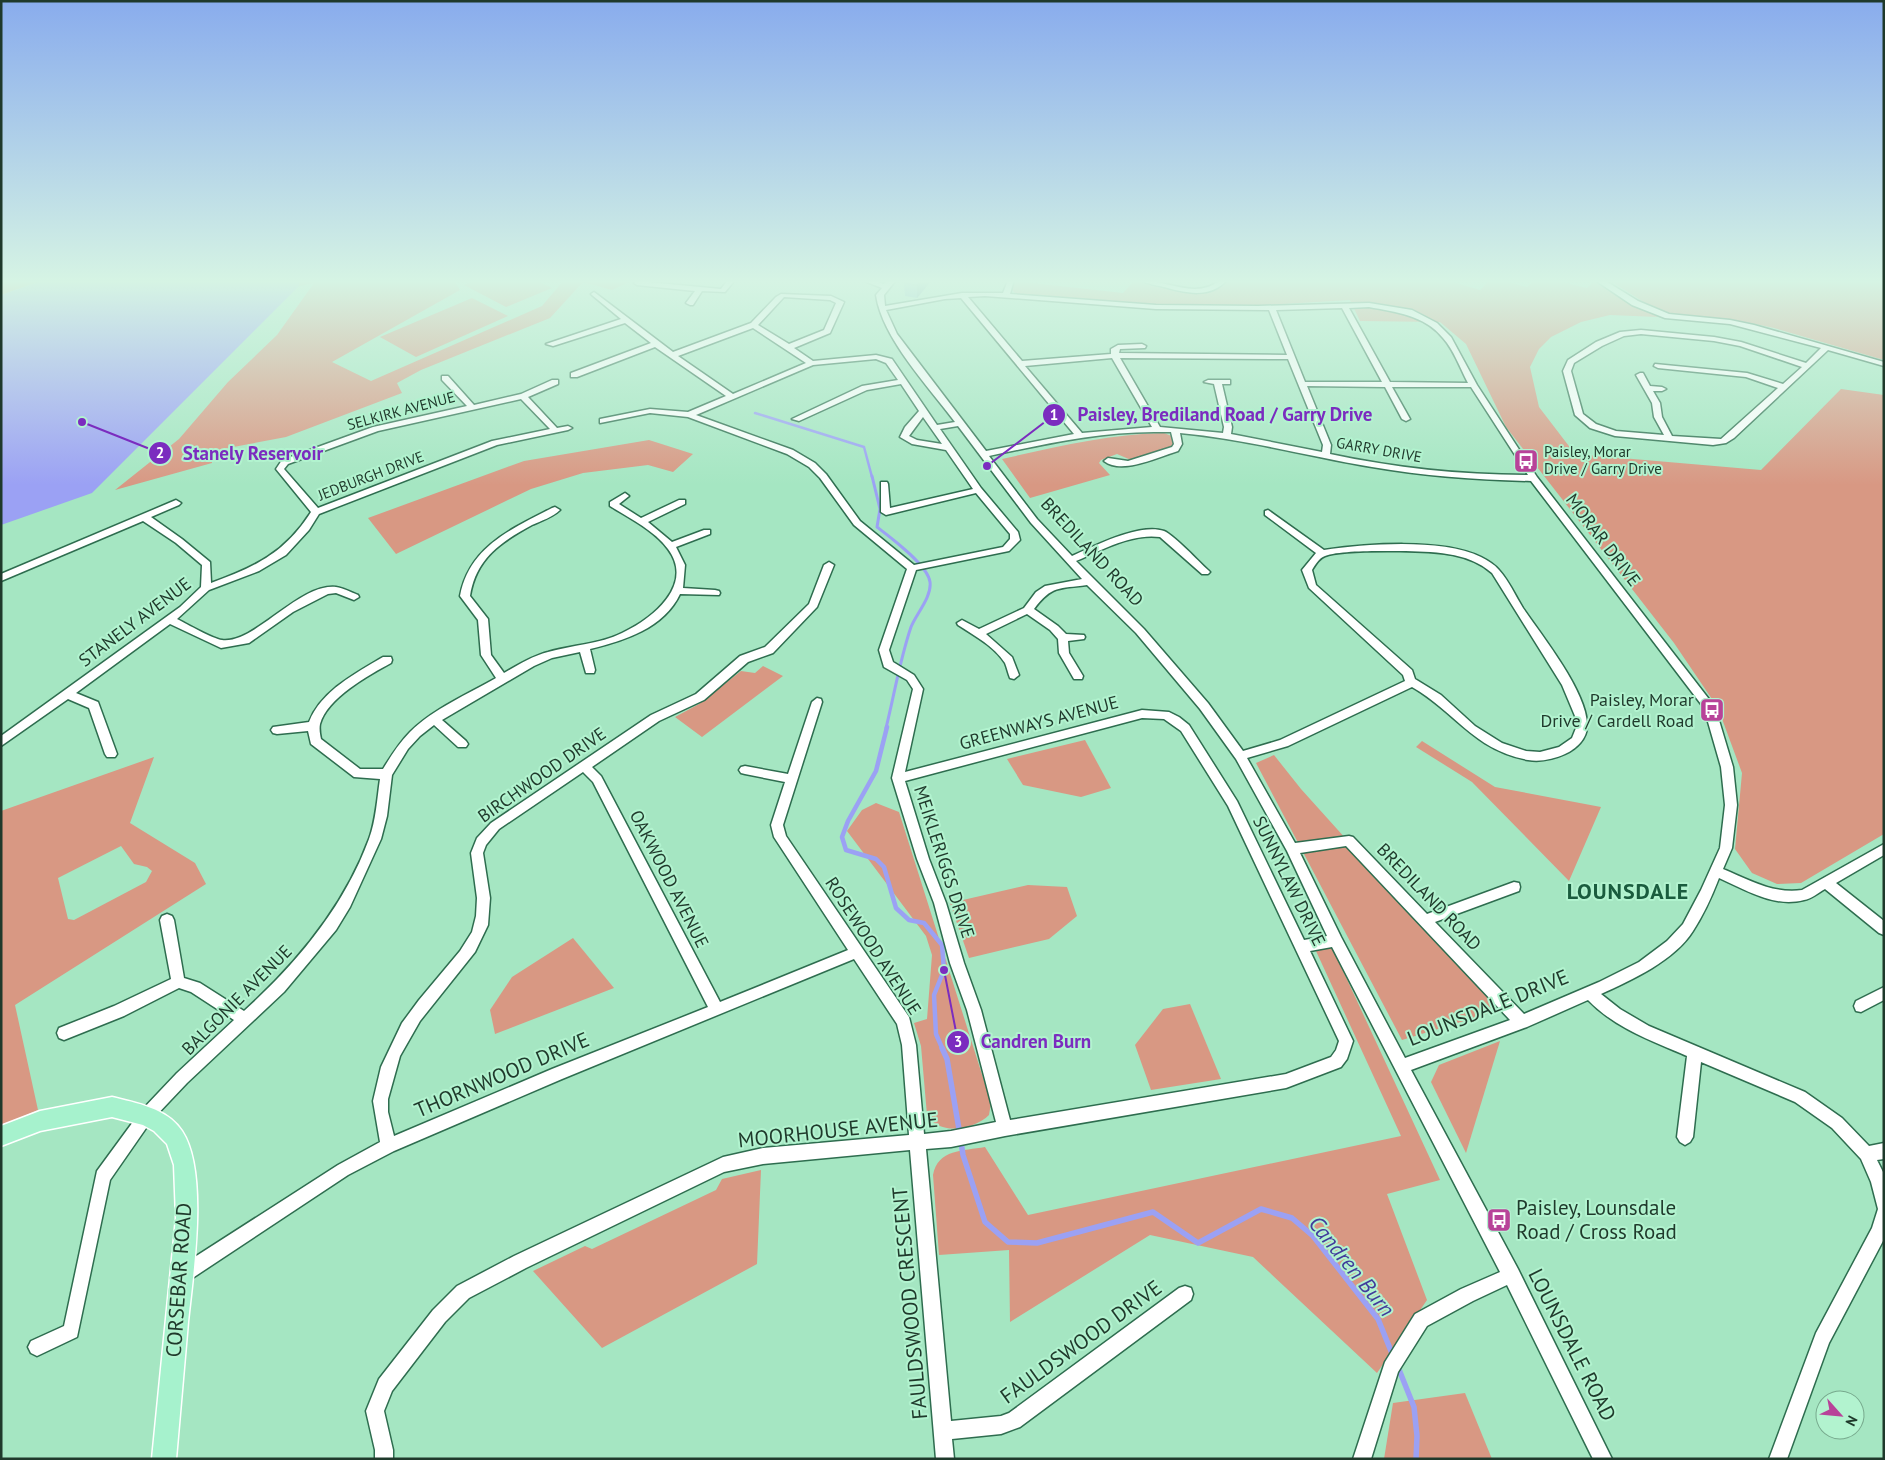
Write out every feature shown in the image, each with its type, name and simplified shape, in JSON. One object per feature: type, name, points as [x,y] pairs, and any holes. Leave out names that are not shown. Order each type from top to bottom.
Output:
[{"type":"main road","name":"CORSEBAR ROAD","points":[[1,1136],[40,1121],[112,1107],[146,1116],[161,1124],[175,1138],[184,1165],[187,1218],[164,1459]]},
{"type":"street","points":[[574,375],[645,348]]},
{"type":"street","points":[[662,348],[731,396]]},
{"type":"street","points":[[672,355],[691,348]]},
{"type":"street","points":[[791,348],[812,362]]},
{"type":"street","name":"BREDILAND ROAD","points":[[904,348],[1034,521],[1140,631],[1204,706],[1240,756],[1292,849],[1336,941],[1402,1066]]},
{"type":"street","points":[[1006,348],[1079,435]]},
{"type":"street","points":[[1115,348],[1116,356],[1158,430]]},
{"type":"street","points":[[1287,348],[1327,445],[1326,454]]},
{"type":"street","points":[[1367,348],[1406,419]]},
{"type":"street","name":"MORAR DRIVE","points":[[1453,348],[1473,385],[1534,478],[1709,707],[1728,768],[1731,804],[1726,848],[1707,892],[1688,928],[1672,945],[1644,966],[1604,986]]},
{"type":"street","points":[[1593,348],[1571,362],[1567,371],[1579,415],[1593,426],[1615,433],[1713,442],[1723,441],[1731,436],[1826,348]]},
{"type":"street","points":[[1754,348],[1808,366]]},
{"type":"street","points":[[1831,348],[1884,364]]},
{"type":"street","points":[[1019,364],[1116,356],[1290,356]]},
{"type":"street","points":[[603,421],[650,411],[689,415],[779,447],[812,466],[823,476],[862,528],[914,567],[1006,549],[1015,540],[1015,534],[978,490],[889,361],[876,357],[812,362],[689,415]]},
{"type":"street","points":[[1682,360],[1686,369]]},
{"type":"street","points":[[1658,366],[1753,377],[1783,387]]},
{"type":"street","points":[[1640,375],[1656,403],[1658,417],[1670,439]]},
{"type":"street","name":"SELKIRK AVENUE","points":[[445,378],[472,407]]},
{"type":"street","points":[[796,419],[865,388],[903,381]]},
{"type":"street","name":"SELKIRK AVENUE","points":[[316,512],[280,469],[286,462],[376,430],[523,396],[555,382]]},
{"type":"street","points":[[1208,382],[1227,382]]},
{"type":"street","points":[[1217,382],[1228,427],[1227,436]]},
{"type":"street","points":[[1303,384],[1473,385]]},
{"type":"street","points":[[1648,388],[1662,389]]},
{"type":"street","points":[[523,396],[554,430]]},
{"type":"street","points":[[923,412],[908,428],[904,437],[910,440],[950,448]]},
{"type":"street","points":[[935,428],[960,423]]},
{"type":"street","name":"JEDBURGH DRIVE","points":[[206,588],[244,574],[276,559],[308,527],[316,512],[496,443],[568,428]]},
{"type":"street","name":"GARRY DRIVE","points":[[984,454],[1079,435],[1123,430],[1175,430],[1227,436],[1397,469],[1472,478],[1534,478]]},
{"type":"street","points":[[1108,461],[1129,464],[1174,449],[1178,444],[1175,430]]},
{"type":"street","points":[[884,484],[886,512],[978,490]]},
{"type":"street","name":"BALGONIE AVENUE","points":[[37,1347],[71,1331],[103,1177],[146,1116],[182,1078],[279,988],[331,926],[345,903],[375,839],[381,816],[386,774],[404,746],[416,733],[434,719],[502,679],[549,655],[610,641],[644,627],[663,611],[677,591],[680,566],[671,546],[642,521],[613,504],[625,496]]},
{"type":"street","points":[[642,521],[682,502]]},
{"type":"street","points":[[1,578],[176,503]]},
{"type":"street","points":[[502,679],[486,654],[483,619],[464,596],[465,587],[472,572],[490,550],[502,540],[556,510]]},
{"type":"street","points":[[1269,513],[1322,553]]},
{"type":"street","name":"STANELY AVENUE","points":[[1,742],[170,620],[206,588],[207,564],[144,517]]},
{"type":"street","points":[[671,546],[708,532]]},
{"type":"street","points":[[1071,560],[1145,533],[1158,533],[1164,534],[1205,572]]},
{"type":"street","points":[[1342,549],[1438,549],[1474,557],[1494,570],[1568,686],[1580,711],[1582,729],[1573,743],[1559,752],[1534,756],[1501,748],[1470,730],[1439,701],[1410,681],[1408,673],[1312,586],[1307,570],[1315,558],[1322,553],[1342,549]]},
{"type":"street","name":"BIRCHWOOD DRIVE","points":[[389,1146],[380,1100],[393,1051],[423,1003],[456,966],[472,943],[481,925],[484,903],[477,853],[478,845],[495,826],[655,718],[700,696],[744,659],[768,650],[813,604],[829,564]]},
{"type":"street","name":"MEIKLERIGGS DRIVE","points":[[914,567],[884,650],[888,664],[917,683],[917,699],[898,778],[923,859],[940,903],[957,963],[974,1010],[1005,1128]]},
{"type":"street","points":[[979,634],[1028,610],[1040,594],[1048,588],[1089,580]]},
{"type":"street","points":[[170,620],[221,644],[233,643],[245,640],[308,598],[322,592],[335,590],[354,597]]},
{"type":"street","points":[[677,591],[715,594]]},
{"type":"street","points":[[1028,610],[1054,628],[1063,638],[1064,653],[1078,676]]},
{"type":"street","points":[[962,623],[995,648],[1004,652],[1013,665],[1014,674]]},
{"type":"street","points":[[1063,638],[1080,637]]},
{"type":"street","points":[[584,648],[590,670]]},
{"type":"street","points":[[386,660],[341,689],[318,713],[314,726],[316,741],[358,774],[386,774]]},
{"type":"street","points":[[1240,756],[1284,743],[1408,684],[1410,681]]},
{"type":"street","points":[[67,694],[94,704],[111,754]]},
{"type":"street","name":"ROSEWOOD AVENUE","points":[[816,702],[777,825],[780,837],[904,1022],[909,1045],[918,1143]]},
{"type":"street","name":"GREENWAYS AVENUE","points":[[898,778],[1142,714],[1161,713],[1168,715],[1185,728]]},
{"type":"street","points":[[434,719],[462,744]]},
{"type":"street","points":[[277,730],[314,726]]},
{"type":"street","name":"SUNNYLAW DRIVE","points":[[1185,728],[1233,804],[1346,1041],[1342,1054]]},
{"type":"street","name":"OAKWOOD AVENUE","points":[[584,766],[597,779],[606,794],[717,1010]]},
{"type":"street","points":[[744,770],[791,779]]},
{"type":"street","name":"BREDILAND ROAD","points":[[1292,849],[1349,841],[1522,1022]]},
{"type":"street","points":[[1716,872],[1771,895],[1804,895],[1884,848]]},
{"type":"street","points":[[1826,882],[1884,929]]},
{"type":"street","points":[[1426,920],[1514,887]]},
{"type":"street","points":[[167,920],[178,982]]},
{"type":"street","points":[[1301,946],[1336,941]]},
{"type":"street","name":"THORNWOOD DRIVE","points":[[182,1275],[342,1170],[389,1146],[557,1074],[857,952]]},
{"type":"street","points":[[64,1033],[119,1011],[178,982],[195,987],[244,1019]]},
{"type":"street","name":"LOUNSDALE DRIVE","points":[[1402,1066],[1522,1022],[1604,986]]},
{"type":"street","name":"LOUNSDALE DRIVE","points":[[1590,992],[1598,1002],[1620,1019],[1800,1096],[1837,1123],[1866,1154],[1879,1181],[1884,1205]]},
{"type":"street","points":[[1861,1006],[1884,994]]},
{"type":"street","points":[[1685,1136],[1695,1052]]},
{"type":"street","name":"MOORHOUSE AVENUE","points":[[384,1459],[384,1450],[375,1411],[385,1385],[439,1316],[463,1292],[520,1262],[723,1165],[763,1156],[951,1140],[1005,1128],[1286,1081],[1336,1062],[1342,1054]]},
{"type":"street","name":"LOUNSDALE ROAD","points":[[1402,1066],[1512,1275],[1587,1423],[1603,1459]]},
{"type":"street","name":"FAULDSWOOD CRESCENT","points":[[918,1143],[945,1459]]},
{"type":"street","points":[[1866,1154],[1884,1151]]},
{"type":"street","points":[[1778,1459],[1822,1339],[1879,1231],[1884,1214]]},
{"type":"street","points":[[1362,1459],[1391,1368],[1421,1320],[1467,1295],[1512,1275]]},
{"type":"street","name":"FAULDSWOOD DRIVE","points":[[943,1431],[1001,1425],[1014,1421],[1185,1294]]},
{"type":"shaded area","points":[[263,348],[357,348],[332,362],[371,381],[446,348],[475,348],[421,370],[397,383],[402,393],[286,437],[212,451],[212,463],[115,490],[179,439],[228,382]]},
{"type":"shaded area","points":[[400,348],[436,348],[416,357]]},
{"type":"shaded area","points":[[1468,348],[1540,348],[1530,367],[1539,407],[1575,454],[1761,470],[1841,389],[1884,395],[1884,834],[1801,883],[1777,884],[1752,873],[1735,849],[1742,773],[1718,708],[1674,643],[1506,427]]},
{"type":"shaded area","points":[[1843,348],[1884,348],[1884,360]]},
{"type":"shaded area","points":[[1164,433],[1174,437],[1175,443],[1160,452],[1131,460],[1117,454],[1101,460],[1099,463],[1110,475],[1030,498],[1002,459],[1102,439]]},
{"type":"shaded area","points":[[649,440],[693,454],[673,472],[648,465],[583,473],[531,489],[396,554],[368,518],[524,461]]},
{"type":"shaded area","points":[[763,666],[783,676],[702,737],[675,717],[699,704],[741,671],[755,673]]},
{"type":"shaded area","points":[[1085,740],[1111,788],[1081,797],[1023,785],[1007,759]]},
{"type":"shaded area","points":[[1422,741],[1495,787],[1601,807],[1569,881],[1472,782],[1416,747]]},
{"type":"shaded area","points":[[1274,755],[1301,789],[1500,1010],[1402,1040],[1256,763]]},
{"type":"shaded area","points":[[154,757],[130,823],[195,863],[206,884],[15,1005],[38,1110],[1,1126],[1,811]],"holes":[[[121,846],[134,864],[147,867],[152,871],[146,882],[74,920],[68,919],[58,878]]]},
{"type":"shaded area","points":[[876,803],[899,812],[991,1103],[989,1115],[983,1120],[966,1127],[948,1128],[940,1126],[932,1122],[927,1115],[921,1046],[914,1023],[927,1019],[932,955],[926,936],[847,831],[862,810]]},
{"type":"shaded area","points":[[1028,885],[1067,887],[1077,916],[1049,939],[969,958],[950,903]]},
{"type":"shaded area","points":[[573,938],[614,988],[495,1034],[490,1010],[512,977]]},
{"type":"shaded area","points":[[1332,947],[1440,1180],[1387,1194],[1427,1300],[1377,1373],[1253,1257],[1150,1235],[1010,1322],[1009,1250],[939,1255],[933,1175],[940,1160],[960,1151],[985,1147],[1028,1215],[1401,1136],[1316,951]]},
{"type":"shaded area","points":[[1190,1004],[1221,1079],[1151,1090],[1135,1045],[1163,1009]]},
{"type":"shaded area","points":[[1500,1041],[1466,1153],[1431,1082],[1439,1065]]},
{"type":"shaded area","points":[[761,1170],[757,1264],[602,1348],[533,1271],[585,1246],[592,1249],[716,1190],[722,1179]]},
{"type":"shaded area","points":[[1465,1393],[1492,1459],[1384,1459],[1393,1403]]},
{"type":"water","points":[[1,348],[237,348],[92,493],[1,525]]},
{"type":"waterway","name":"Candren Burn","points":[[755,413],[864,447],[872,477]]},
{"type":"waterway","name":"Candren Burn","points":[[872,476],[880,509],[877,527],[916,560],[928,575],[930,582],[929,594],[913,622],[907,639],[886,728]]},
{"type":"waterway","name":"Candren Burn","points":[[887,727],[876,771],[848,821],[842,837],[846,850],[876,859],[884,867],[896,908],[909,920],[924,923],[942,945],[944,970],[934,995],[936,1034],[943,1050]]},
{"type":"waterway","name":"Candren Burn","points":[[942,1048],[947,1059],[960,1135]]},
{"type":"waterway","name":"Candren Burn","points":[[961,1142],[963,1155],[985,1222],[1008,1242],[1037,1243],[1153,1212],[1198,1243],[1261,1209],[1292,1218],[1313,1236],[1378,1319],[1393,1356]]},
{"type":"waterway","name":"Candren Burn","points":[[1398,1367],[1414,1407],[1417,1436],[1416,1459]]},
{"type":"place","name":"Stanely Reservoir","points":[[82,422]]},
{"type":"place","name":"Paisley, Morar Drive / Garry Drive","points":[[1526,461]]},
{"type":"place","name":"Paisley, Brediland Road / Garry Drive","points":[[987,466]]},
{"type":"place","name":"Paisley, Morar Drive / Cardell Road","points":[[1712,710]]},
{"type":"place","name":"Candren Burn","points":[[944,970]]},
{"type":"place","name":"Paisley, Lounsdale Road / Cross Road","points":[[1499,1220]]},
{"type":"district","name":"LOUNSDALE","points":[[1628,891]]}]
